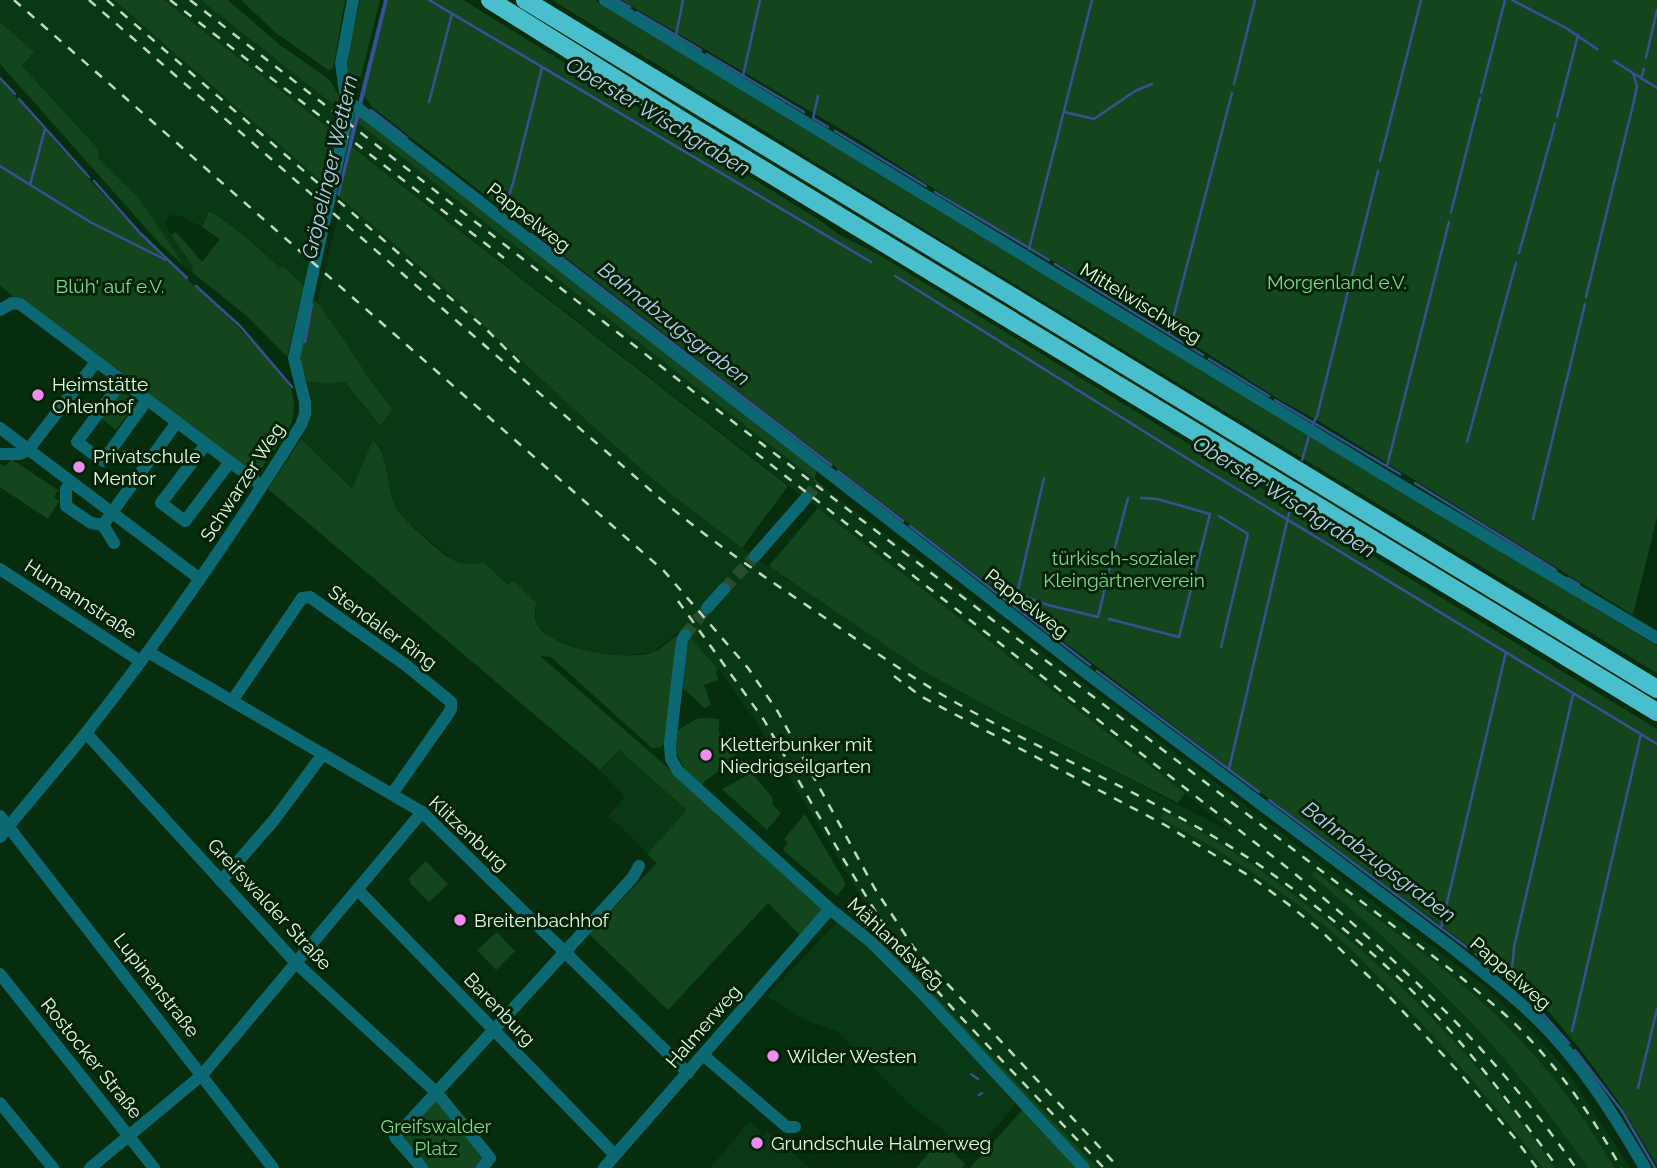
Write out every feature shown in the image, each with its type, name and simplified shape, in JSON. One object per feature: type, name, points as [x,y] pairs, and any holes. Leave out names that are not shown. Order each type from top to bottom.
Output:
[{"type":"highway","points":[[489,0],[703,134],[1657,712]]},
{"type":"highway","points":[[525,0],[1657,690]]},
{"type":"street","name":"Schwarzer Weg","points":[[0,837],[5,821],[86,733],[144,657],[200,579],[301,425],[305,402],[294,358],[348,115],[355,107],[342,84],[344,45],[353,0]]},
{"type":"street","name":"Mittelwischweg","points":[[605,0],[1402,486],[1657,638]]},
{"type":"street","name":"Pappelweg","points":[[355,107],[824,478],[1500,986],[1534,1016],[1586,1075],[1645,1168]]},
{"type":"street","points":[[0,310],[12,303],[20,304],[262,486]]},
{"type":"street","points":[[0,454],[20,454],[28,450],[96,362]]},
{"type":"street","points":[[122,381],[77,442],[103,461],[147,400]]},
{"type":"street","points":[[103,525],[177,422]]},
{"type":"street","points":[[0,428],[200,579]]},
{"type":"street","points":[[206,444],[161,503],[185,521],[230,462]]},
{"type":"street","points":[[71,482],[66,489],[66,506],[90,523],[103,525],[114,543]]},
{"type":"street","points":[[755,556],[806,498]]},
{"type":"street","name":"Humannstraße","points":[[0,569],[144,657]]},
{"type":"street","points":[[707,608],[724,589]]},
{"type":"street","name":"Stendaler Ring","points":[[232,701],[302,598],[310,597],[407,666],[451,702],[451,709],[392,794]]},
{"type":"street","name":"Mählandsweg","points":[[685,635],[678,666],[670,744],[671,759],[678,771],[703,796],[871,942],[922,992],[1084,1168]]},
{"type":"street","name":"Klitzenburg","points":[[144,657],[232,701],[422,812],[688,1073]]},
{"type":"street","name":"Greifswalder Straße","points":[[86,733],[296,963],[436,1092]]},
{"type":"street","points":[[221,881],[274,820],[323,754]]},
{"type":"street","points":[[90,1168],[202,1075],[422,812]]},
{"type":"street","name":"Lupinenstraße","points":[[5,821],[273,1168]]},
{"type":"street","points":[[422,1168],[395,1136],[633,877],[639,866]]},
{"type":"street","name":"Barenburg","points":[[358,890],[615,1155]]},
{"type":"street","name":"Halmerweg","points":[[604,1168],[831,909]]},
{"type":"street","name":"Rostocker Straße","points":[[0,974],[4,988],[154,1168]]},
{"type":"street","points":[[703,1055],[787,1127],[794,1127]]},
{"type":"street","points":[[436,1092],[490,1158],[482,1168]]},
{"type":"street","points":[[0,1103],[53,1168]]},
{"type":"shaded area","points":[[0,0],[114,0],[416,262],[625,456],[742,548],[923,671],[1235,834],[164,0],[201,0],[837,497],[1482,984],[1535,1034],[1568,1072],[1630,1168],[1097,1168],[893,950],[757,723],[720,671],[681,630],[653,652],[622,656],[587,651],[551,639],[537,624],[535,610],[485,563],[469,565],[451,559],[397,513],[389,490],[381,446],[374,440],[352,490],[301,439],[311,416],[312,399],[307,381],[328,384],[345,382],[379,426],[393,409],[374,388],[328,316],[304,286],[279,269],[262,249],[208,212],[202,227],[180,216],[171,215],[166,221],[171,235],[192,265],[193,273],[185,267],[139,198],[99,159],[22,66],[33,51],[0,22]]},
{"type":"shaded area","points":[[618,749],[687,810],[647,854],[608,816],[625,797],[600,770]]},
{"type":"shaded area","points":[[841,921],[885,959],[1017,1103],[973,1153],[909,1104],[839,1032],[800,1018],[767,996],[836,923]]},
{"type":"shaded area","name":"Grundschule Halmerweg","points":[[750,1121],[763,1136],[768,1131],[810,1168],[710,1168]]},
{"type":"green space","points":[[114,0],[164,0],[338,135],[326,185]]},
{"type":"green space","points":[[201,0],[228,0],[280,45],[330,80],[343,103],[343,112]]},
{"type":"green space","points":[[241,0],[345,0],[333,69],[328,70],[276,33]]},
{"type":"green space","points":[[360,0],[380,0],[358,88],[351,86],[348,65]]},
{"type":"green space","name":"türkisch-sozialer Kleingärtnerverein","points":[[388,0],[463,0],[838,234],[879,255],[1657,729],[1657,1165],[1618,1101],[1584,1054],[1550,1013],[1508,975],[1297,820],[838,469],[372,107],[363,94]]},
{"type":"green space","points":[[552,0],[595,0],[720,75],[1657,646],[1657,673],[922,228]]},
{"type":"green space","name":"Morgenland e.V.","points":[[621,0],[1657,0],[1657,517],[1633,615],[1322,423],[1275,397],[1149,316],[995,228],[854,137]]},
{"type":"green space","points":[[0,22],[34,52],[22,66],[97,148],[99,159],[139,198],[185,267],[160,244],[0,64]]},
{"type":"green space","name":"Blüh' auf e.V.","points":[[0,79],[123,216],[232,321],[291,389],[294,403],[290,426],[256,478],[0,286]]},
{"type":"green space","points":[[354,110],[811,465],[816,471],[815,480],[353,119]]},
{"type":"green space","points":[[351,146],[788,486],[742,548],[639,467],[339,197]]},
{"type":"green space","points":[[209,211],[246,237],[279,268],[284,267],[304,286],[287,357],[247,316],[193,273],[192,265],[171,235],[176,232],[202,262],[220,239],[202,227]]},
{"type":"green space","points":[[311,296],[314,304],[315,300],[393,409],[380,426],[345,382],[328,384],[307,381],[301,362],[301,351]]},
{"type":"green space","points":[[121,390],[137,402],[116,430],[101,418]]},
{"type":"green space","points":[[301,439],[352,489],[373,440],[382,454],[393,502],[400,514],[453,560],[473,564],[485,563],[508,585],[514,581],[536,603],[537,624],[557,641],[591,651],[627,656],[654,652],[676,636],[667,741],[661,747],[652,748],[551,657],[540,656],[700,796],[823,910],[801,936],[768,903],[668,1010],[589,934],[657,863],[647,854],[687,810],[619,750],[600,770],[268,489]]},
{"type":"green space","points":[[11,459],[58,490],[54,497],[59,501],[48,519],[0,487],[0,464],[6,466]]},
{"type":"green space","points":[[818,508],[1185,793],[1178,803],[923,671],[769,566]]},
{"type":"green space","points":[[690,638],[718,669],[718,680],[704,685],[711,705],[704,708],[683,688],[686,648]]},
{"type":"green space","name":"Kletterbunker mit Niedrigseilgarten","points":[[696,719],[719,719],[719,733],[726,738],[734,736],[740,745],[736,748],[735,758],[704,782],[702,787],[681,763],[675,732]]},
{"type":"green space","points":[[752,773],[772,797],[773,805],[781,813],[767,830],[722,789]]},
{"type":"green space","points":[[1165,811],[1222,845],[1277,883],[1330,923],[1380,967],[1473,1063],[1555,1168],[1543,1168],[1446,1050],[1345,944],[1263,880],[1160,818]]},
{"type":"green space","points":[[805,814],[846,884],[837,896],[783,850],[788,842],[784,839]]},
{"type":"green space","points":[[426,861],[448,884],[429,902],[410,883],[409,878]]},
{"type":"green space","points":[[1315,871],[1430,959],[1496,1015],[1561,1087],[1614,1168],[1588,1168],[1538,1100],[1484,1036],[1413,964],[1311,875]]},
{"type":"green space","points":[[497,932],[515,951],[496,970],[477,950]]},
{"type":"green space","points":[[886,939],[893,950],[1097,1168],[1088,1168],[877,943]]},
{"type":"green space","name":"Greifswalder Platz","points":[[437,1101],[485,1158],[476,1168],[426,1168],[402,1136],[430,1104]]},
{"type":"green space","points":[[1024,1108],[1076,1168],[970,1168]]},
{"type":"green space","points":[[940,1140],[965,1164],[962,1168],[916,1168]]},
{"type":"water","points":[[384,0],[388,0],[312,307],[356,111]]},
{"type":"pier","points":[[333,191],[342,199],[317,303],[310,294]]},
{"type":"waterway","name":"Oberster Wischgraben","points":[[429,0],[871,262]]},
{"type":"waterway","points":[[617,0],[630,7]]},
{"type":"waterway","points":[[676,35],[683,0]]},
{"type":"waterway","points":[[743,76],[760,0]]},
{"type":"waterway","points":[[1029,249],[1092,0]]},
{"type":"waterway","points":[[1234,84],[1255,0]]},
{"type":"waterway","points":[[1380,161],[1421,0]]},
{"type":"waterway","points":[[1481,93],[1505,0]]},
{"type":"waterway","points":[[1512,0],[1566,28],[1597,49]]},
{"type":"waterway","points":[[1646,58],[1657,10]]},
{"type":"waterway","points":[[637,12],[701,50]]},
{"type":"waterway","points":[[429,102],[452,14]]},
{"type":"waterway","points":[[1557,117],[1578,35]]},
{"type":"waterway","points":[[707,54],[804,112]]},
{"type":"waterway","points":[[1614,61],[1657,88]]},
{"type":"waterway","points":[[503,213],[542,68]]},
{"type":"waterway","points":[[1641,79],[1644,69]]},
{"type":"waterway","points":[[1586,297],[1634,101],[1637,86],[1633,73]]},
{"type":"waterway","points":[[0,78],[15,94]]},
{"type":"waterway","points":[[1064,112],[1094,119],[1135,91],[1152,84]]},
{"type":"waterway","points":[[1169,334],[1232,93]]},
{"type":"waterway","points":[[818,96],[813,118],[828,127]]},
{"type":"waterway","points":[[1451,212],[1480,98]]},
{"type":"waterway","points":[[19,99],[89,177]]},
{"type":"waterway","name":"Bahnabzugsgraben","points":[[371,110],[407,138]]},
{"type":"waterway","points":[[1519,253],[1555,124]]},
{"type":"waterway","points":[[30,185],[45,129]]},
{"type":"waterway","points":[[835,131],[926,186]]},
{"type":"waterway","points":[[0,166],[90,222],[166,260]]},
{"type":"waterway","points":[[1312,426],[1317,416],[1378,171]]},
{"type":"waterway","points":[[94,181],[140,233],[187,278]]},
{"type":"waterway","points":[[935,192],[1049,260]]},
{"type":"waterway","points":[[1387,466],[1449,222]]},
{"type":"waterway","name":"Bahnabzugsgraben","points":[[531,234],[831,465]]},
{"type":"waterway","points":[[1467,442],[1516,263]]},
{"type":"waterway","points":[[1055,264],[1203,355]]},
{"type":"waterway","name":"Oberster Wischgraben","points":[[895,276],[1201,467],[1657,744]]},
{"type":"waterway","points":[[196,286],[241,327],[292,387]]},
{"type":"waterway","name":"Gröpelinger Wettern","points":[[305,342],[312,304]]},
{"type":"waterway","points":[[1533,519],[1585,304]]},
{"type":"waterway","points":[[1209,359],[1269,396]]},
{"type":"waterway","points":[[1275,400],[1400,474]]},
{"type":"waterway","points":[[1302,460],[1309,436]]},
{"type":"waterway","name":"Bahnabzugsgraben","points":[[838,471],[903,521]]},
{"type":"waterway","points":[[1044,478],[1017,594],[1048,605],[1098,617],[1111,563]]},
{"type":"waterway","points":[[1415,483],[1556,570]]},
{"type":"waterway","points":[[1114,551],[1128,498]]},
{"type":"waterway","points":[[1109,619],[1179,637],[1210,514],[1157,499],[1141,498]]},
{"type":"waterway","points":[[1229,769],[1290,509]]},
{"type":"waterway","points":[[1219,516],[1248,534],[1221,647]]},
{"type":"waterway","name":"Bahnabzugsgraben","points":[[910,526],[1090,665]]},
{"type":"waterway","points":[[1568,578],[1579,584]]},
{"type":"waterway","points":[[1441,928],[1506,652]]},
{"type":"waterway","name":"Bahnabzugsgraben","points":[[1097,671],[1259,792]]},
{"type":"waterway","points":[[1511,982],[1514,947],[1573,695]]},
{"type":"waterway","points":[[1572,1031],[1641,734]]},
{"type":"waterway","name":"Bahnabzugsgraben","points":[[1269,800],[1469,949]]},
{"type":"waterway","name":"Bahnabzugsgraben","points":[[1476,954],[1525,994],[1569,1043]]},
{"type":"waterway","points":[[1638,1088],[1657,1009]]},
{"type":"waterway","name":"Bahnabzugsgraben","points":[[1575,1050],[1622,1111],[1655,1168]]},
{"type":"waterway","points":[[971,1074],[978,1079]]},
{"type":"tunnel","points":[[806,498],[819,483]]},
{"type":"tunnel","points":[[724,589],[755,556]]},
{"type":"tunnel","points":[[685,635],[707,608]]},
{"type":"railway","points":[[14,0],[664,571],[748,668],[778,712],[875,889],[914,948],[1119,1168]]},
{"type":"railway","points":[[89,0],[656,495],[715,542],[925,684],[1000,726],[1194,825],[1268,871],[1317,907],[1365,947],[1432,1011],[1493,1082],[1558,1168]]},
{"type":"railway","points":[[107,0],[486,329],[520,363]]},
{"type":"railway","points":[[170,0],[504,258]]},
{"type":"railway","points":[[190,0],[694,392],[1463,979],[1512,1021],[1544,1055],[1598,1129],[1621,1168]]},
{"type":"railway","points":[[756,453],[1333,906],[1408,975],[1480,1048],[1514,1086],[1576,1168]]},
{"type":"railway","points":[[678,601],[764,720],[894,942],[955,1011],[1104,1168]]},
{"type":"railway","points":[[894,676],[922,697],[1165,825],[1251,877],[1288,904],[1321,931],[1386,993],[1458,1071],[1537,1168]]},
{"type":"place","name":"Heimstätte Ohlenhof","points":[[38,395]]},
{"type":"place","name":"Privatschule Mentor","points":[[79,467]]},
{"type":"place","name":"Kletterbunker mit Niedrigseilgarten","points":[[706,755]]},
{"type":"place","name":"Breitenbachhof","points":[[460,920]]},
{"type":"place","name":"Wilder Westen","points":[[773,1056]]},
{"type":"place","name":"Grundschule Halmerweg","points":[[757,1143]]}]
